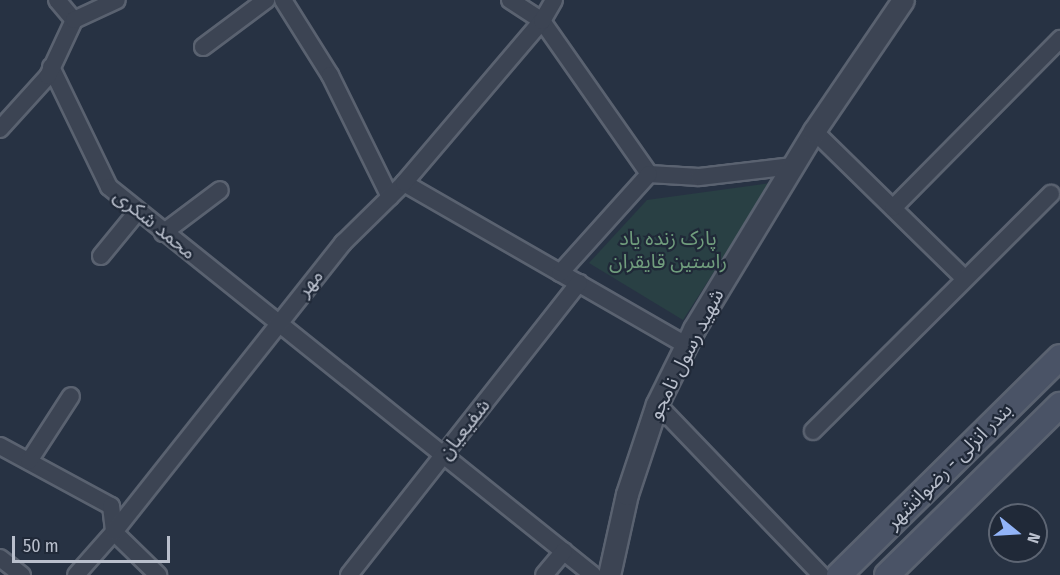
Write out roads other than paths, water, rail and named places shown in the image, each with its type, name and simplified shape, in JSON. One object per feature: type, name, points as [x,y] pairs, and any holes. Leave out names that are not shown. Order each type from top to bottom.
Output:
[{"type":"main road","name":"بندر انزلی - رضوانشهر","points":[[839,575],[1060,357]]},
{"type":"main road","name":"بندر انزلی - رضوانشهر","points":[[887,575],[1060,405]]},
{"type":"street","points":[[57,0],[74,20]]},
{"type":"street","points":[[0,129],[48,76],[74,20],[117,0]]},
{"type":"street","points":[[203,47],[266,0]]},
{"type":"street","points":[[283,0],[330,75],[390,197]]},
{"type":"street","points":[[510,0],[542,21],[649,174]]},
{"type":"street","name":"مهر","points":[[76,575],[114,532],[278,321],[343,243],[404,183],[542,21],[555,0]]},
{"type":"street","name":"شهید رسول نامجو","points":[[609,575],[627,494],[657,404],[686,345],[814,131],[903,0]]},
{"type":"street","points":[[892,208],[1060,39]]},
{"type":"street","name":"محمد شکری","points":[[51,67],[109,187],[163,233],[278,321],[593,575]]},
{"type":"street","points":[[814,131],[964,278]]},
{"type":"street","points":[[649,174],[699,177],[793,166]]},
{"type":"street","points":[[560,273],[649,174]]},
{"type":"street","points":[[404,183],[686,345]]},
{"type":"street","points":[[163,233],[220,190]]},
{"type":"street","points":[[813,430],[1051,194]]},
{"type":"street","points":[[101,256],[138,211]]},
{"type":"street","name":"شفیعیان","points":[[349,575],[579,283]]},
{"type":"street","points":[[29,461],[71,396]]},
{"type":"street","points":[[657,404],[821,575]]},
{"type":"street","points":[[0,446],[111,506],[114,532],[158,575]]},
{"type":"street","points":[[544,575],[564,551]]},
{"type":"street","points":[[0,558],[22,575]]},
{"type":"park label","name":"پارک زنده یاد راستین قایقران","points":[[668,250]]}]
